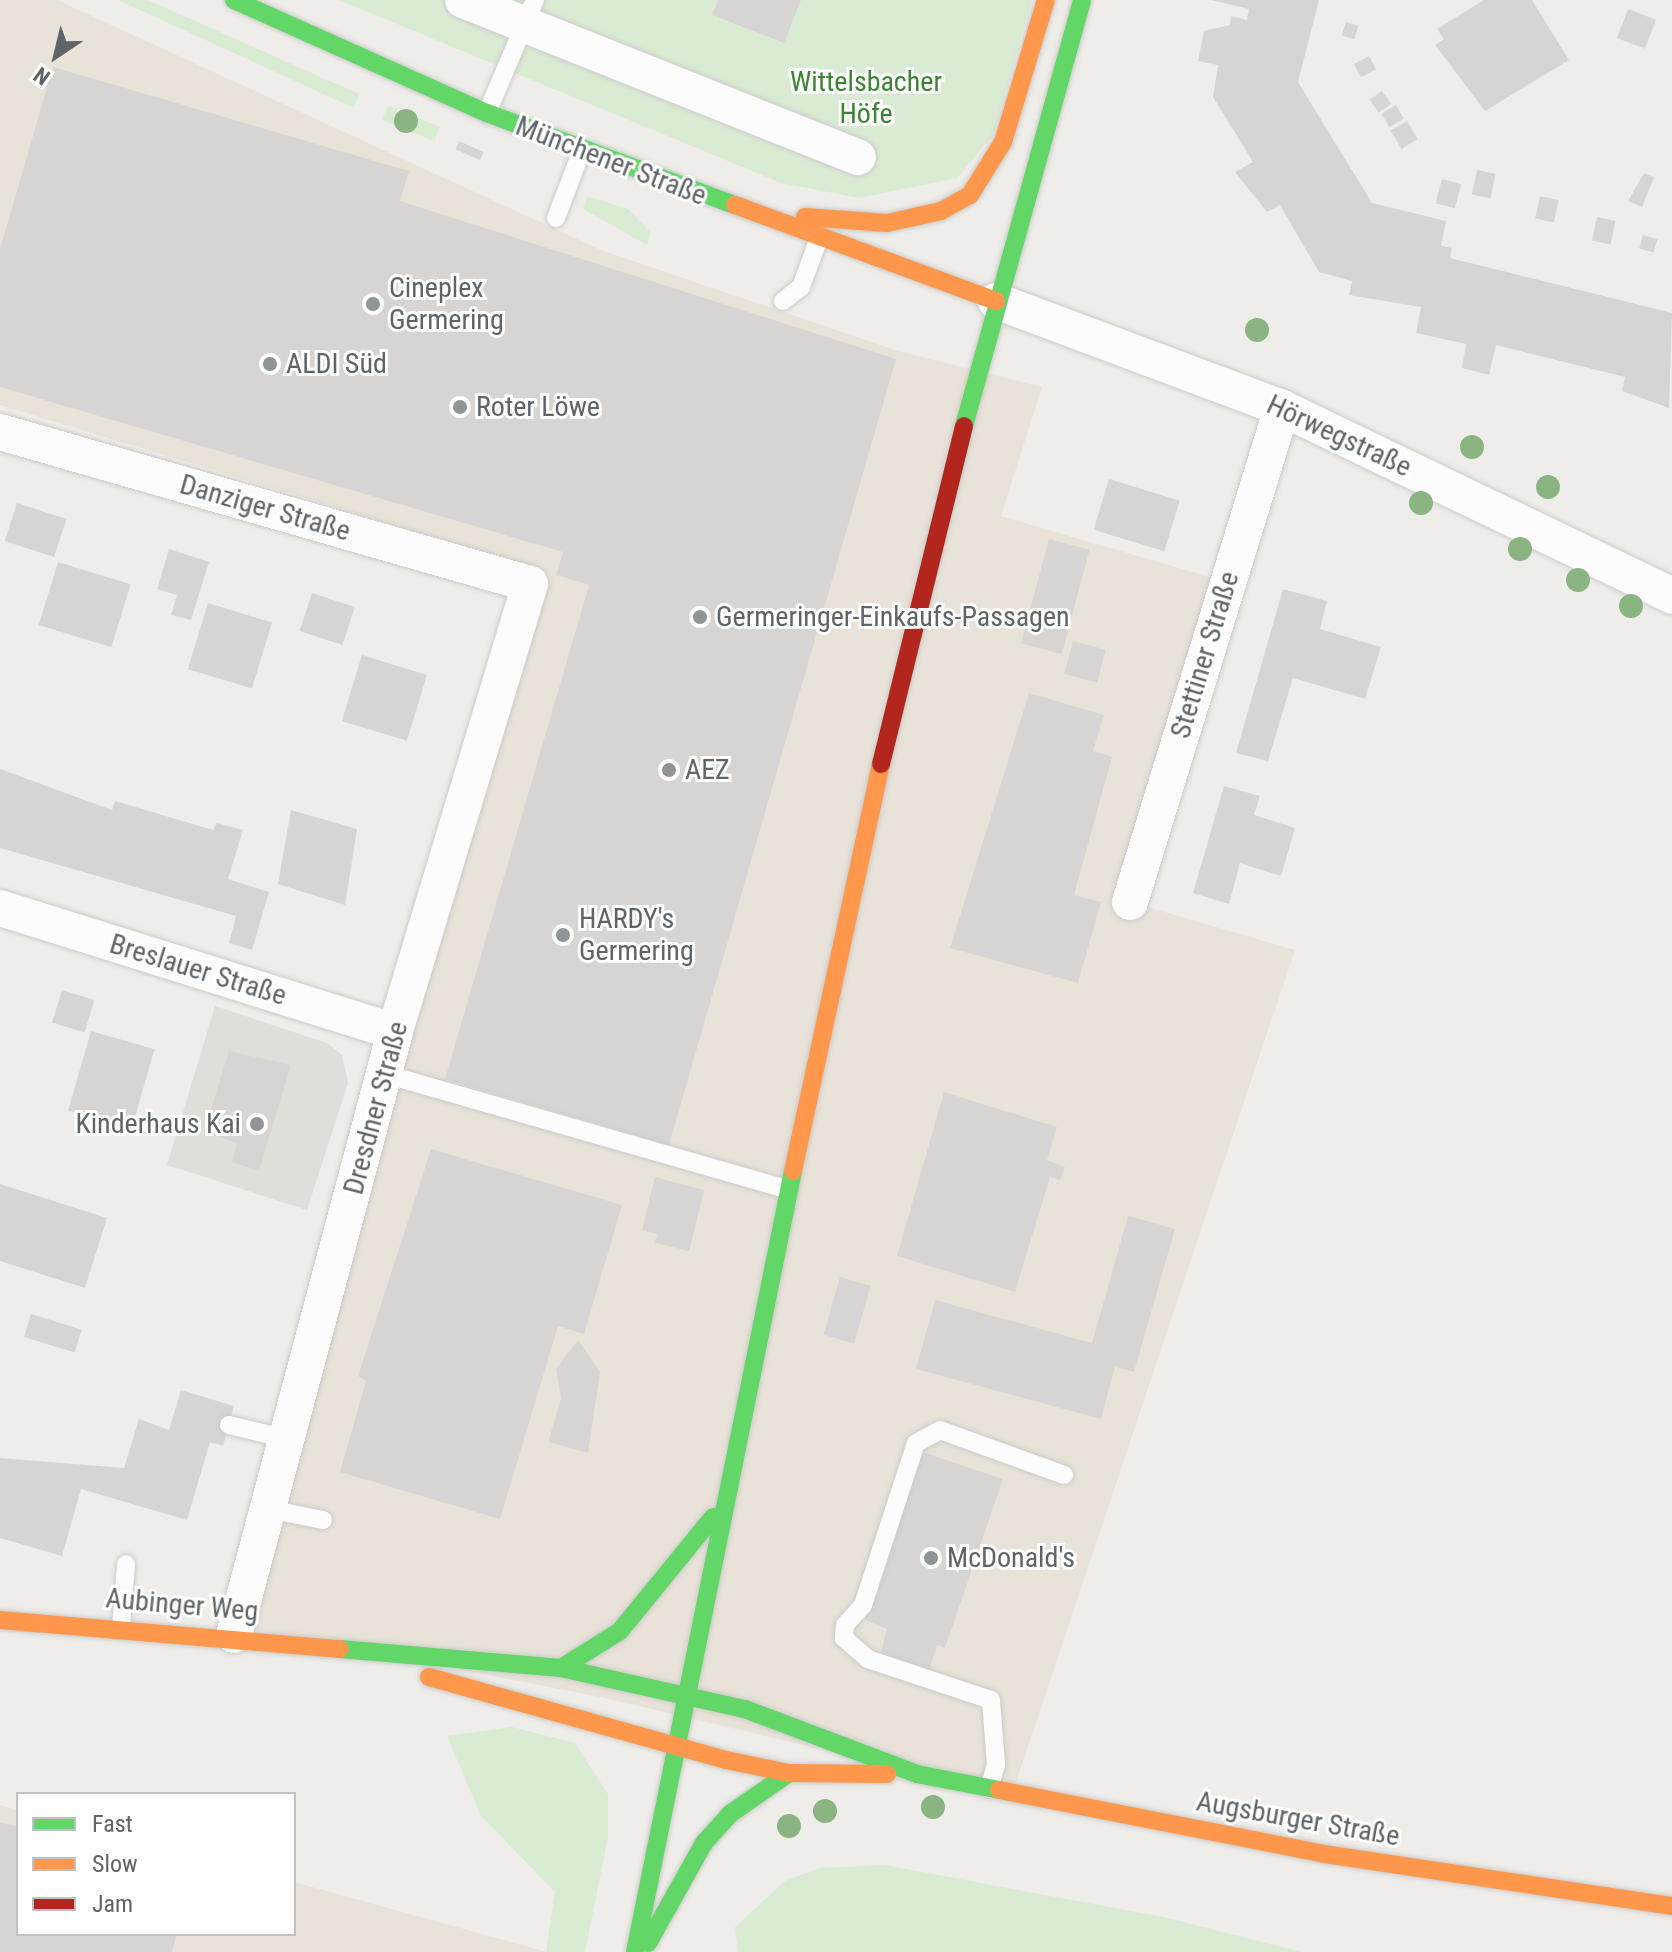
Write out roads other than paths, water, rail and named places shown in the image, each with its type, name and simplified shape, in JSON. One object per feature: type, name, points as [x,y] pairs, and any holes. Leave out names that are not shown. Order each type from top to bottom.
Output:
[{"type":"street","name":"Münchener Straße","points":[[234,0],[487,113],[745,213],[996,301]]},
{"type":"street","points":[[463,0],[529,13],[858,157]]},
{"type":"street","points":[[745,213],[887,223],[941,211],[970,195],[1003,142],[1046,0]]},
{"type":"street","points":[[635,1952],[672,1746],[721,1506],[895,700],[996,301],[1082,0]]},
{"type":"street","name":"Hörwegstraße","points":[[996,301],[1282,408],[1672,596]]},
{"type":"street","name":"Stettiner Straße","points":[[1130,902],[1282,408]]},
{"type":"street","name":"Danziger Straße","points":[[0,432],[530,584]]},
{"type":"street","name":"Dresdner Straße","points":[[234,1635],[395,1032],[530,584]]},
{"type":"street","name":"Breslauer Straße","points":[[0,908],[395,1032]]},
{"type":"street","points":[[561,1668],[620,1631],[721,1506]]},
{"type":"street","name":"Aubinger Weg","points":[[0,1620],[234,1635],[358,1656],[561,1668],[683,1695]]},
{"type":"street","name":"Aubinger Weg","points":[[358,1656],[672,1746]]},
{"type":"street","name":"Augsburger Straße","points":[[683,1695],[745,1709],[917,1774],[1324,1854],[1672,1906]]},
{"type":"street","name":"Augsburger Straße","points":[[672,1746],[789,1773],[917,1774]]},
{"type":"street","points":[[642,1952],[704,1843],[730,1814],[789,1773]]},
{"type":"lane","points":[[487,113],[529,13]]},
{"type":"lane","points":[[556,218],[582,150]]},
{"type":"lane","points":[[783,301],[801,287],[819,238]]},
{"type":"lane","points":[[385,1074],[791,1190]]},
{"type":"lane","points":[[229,1425],[287,1439]]},
{"type":"lane","points":[[989,1789],[996,1764],[991,1700],[855,1652],[844,1638],[848,1614],[863,1605],[916,1443],[940,1430],[1064,1475]]},
{"type":"lane","points":[[268,1509],[323,1520]]},
{"type":"lane","points":[[121,1628],[126,1564]]},
{"type":"place","name":"Cineplex Germering","points":[[373,304]]},
{"type":"place","name":"ALDI Süd","points":[[270,364]]},
{"type":"place","name":"Roter Löwe","points":[[460,407]]},
{"type":"place","name":"Germeringer-Einkaufs-Passagen","points":[[700,617]]},
{"type":"place","name":"AEZ","points":[[669,770]]},
{"type":"place","name":"HARDY's Germering","points":[[563,935]]},
{"type":"place","name":"Kinderhaus Kai","points":[[257,1124]]},
{"type":"place","name":"McDonald's","points":[[931,1558]]},
{"type":"park label","name":"Wittelsbacher Höfe","points":[[866,98]]}]
